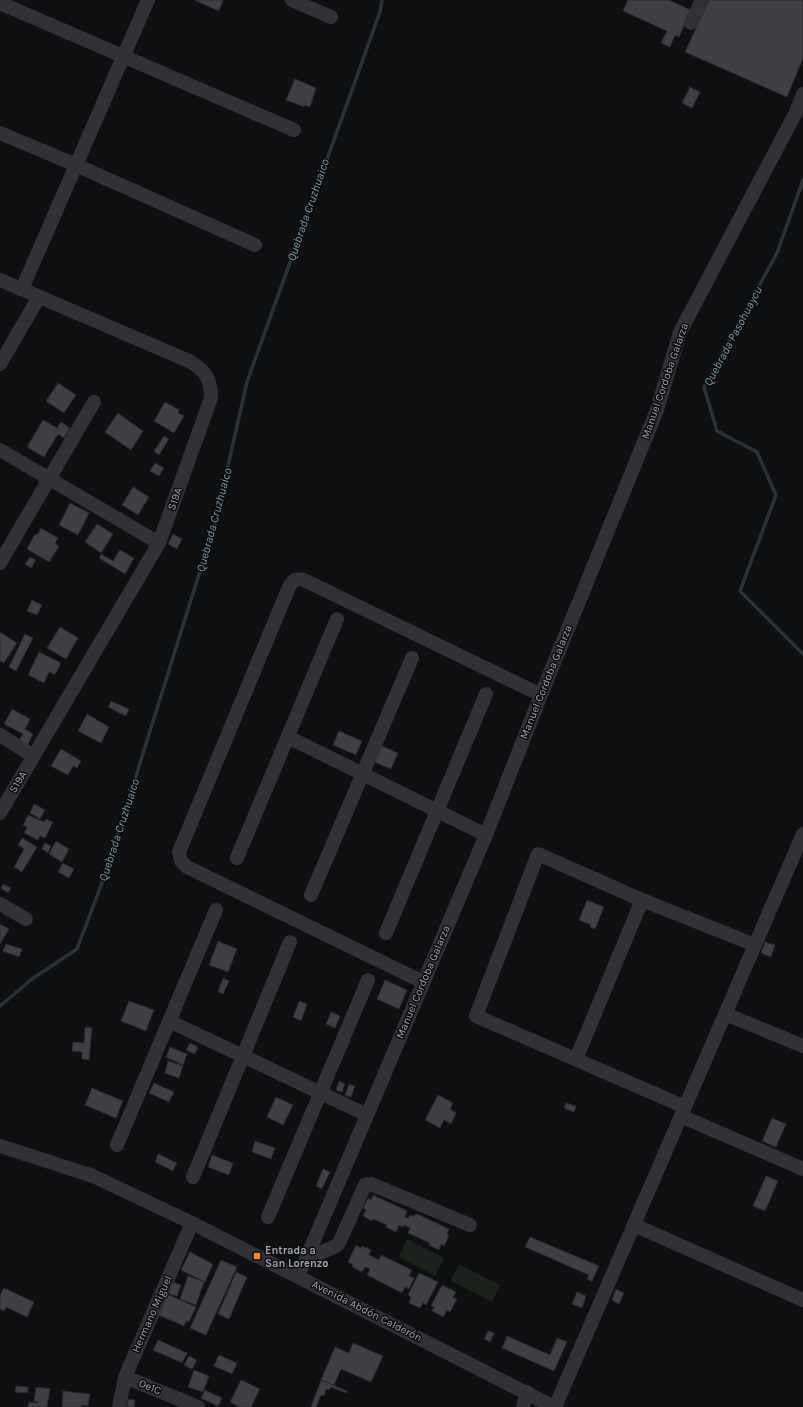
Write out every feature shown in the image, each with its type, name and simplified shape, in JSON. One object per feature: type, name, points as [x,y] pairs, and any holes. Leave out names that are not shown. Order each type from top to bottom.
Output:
[{"type":"street","points":[[22,289],[148,0]]},
{"type":"street","points":[[292,0],[331,17]]},
{"type":"street","points":[[692,23],[702,0]]},
{"type":"street","points":[[0,3],[294,130]]},
{"type":"street","name":"Manuel Cordoba Galarza","points":[[298,1276],[486,835],[541,695],[657,410],[680,332],[795,114],[803,94]]},
{"type":"street","points":[[0,133],[76,165],[255,245]]},
{"type":"street","name":"S19A","points":[[0,280],[189,361],[199,367],[207,376],[211,386],[212,398],[159,543],[0,813]]},
{"type":"street","points":[[0,364],[39,297]]},
{"type":"street","points":[[0,563],[94,402]]},
{"type":"street","points":[[0,450],[159,543]]},
{"type":"street","points":[[423,982],[188,867],[184,864],[180,857],[182,845],[289,587],[295,579],[299,578],[304,580],[541,695]]},
{"type":"street","points":[[237,858],[337,618]]},
{"type":"street","points":[[311,895],[412,658]]},
{"type":"street","points":[[386,933],[486,694]]},
{"type":"street","points":[[0,735],[33,756]]},
{"type":"street","points":[[288,737],[486,835]]},
{"type":"street","points":[[555,1407],[803,834]]},
{"type":"street","points":[[755,945],[642,900],[538,854],[476,1016],[576,1059],[803,1169]]},
{"type":"street","points":[[576,1059],[642,900]]},
{"type":"street","points":[[0,904],[26,919]]},
{"type":"street","points":[[117,1145],[216,910]]},
{"type":"street","points":[[193,1177],[290,942]]},
{"type":"street","points":[[268,1217],[368,980]]},
{"type":"street","points":[[725,1014],[803,1046]]},
{"type":"street","points":[[169,1021],[367,1115]]},
{"type":"street","name":"Avenida Abdón Calderón","points":[[0,1146],[93,1176],[192,1223],[555,1407]]},
{"type":"street","points":[[306,1259],[336,1246],[339,1243],[365,1185],[371,1184],[470,1225]]},
{"type":"street","name":"Hermano Miguel","points":[[119,1407],[125,1377],[192,1223]]},
{"type":"street","points":[[634,1225],[803,1300]]},
{"type":"street","name":"Oe1C","points":[[125,1377],[198,1407]]},
{"type":"street","points":[[523,1407],[527,1392]]},
{"type":"shaded area","points":[[407,1239],[444,1258],[435,1276],[399,1257]]},
{"type":"shaded area","points":[[459,1264],[500,1285],[492,1302],[451,1281]]},
{"type":"building","points":[[194,0],[223,0],[219,11]]},
{"type":"building","points":[[628,0],[669,0],[691,10],[679,37],[675,35],[670,47],[661,43],[667,31],[623,11]]},
{"type":"building","points":[[709,0],[803,0],[803,58],[787,97],[685,52]]},
{"type":"building","points":[[295,79],[316,88],[310,107],[305,105],[304,107],[286,100]]},
{"type":"building","points":[[690,87],[700,92],[692,108],[682,103]]},
{"type":"building","points":[[58,383],[76,395],[64,413],[46,401]]},
{"type":"building","points":[[165,402],[179,410],[178,413],[184,416],[174,433],[154,421]]},
{"type":"building","points":[[118,413],[143,431],[131,450],[105,432]]},
{"type":"building","points":[[43,420],[57,428],[61,422],[70,428],[64,438],[58,434],[44,457],[27,447]]},
{"type":"building","points":[[164,436],[169,439],[159,455],[154,451]]},
{"type":"building","points":[[155,463],[164,468],[159,476],[150,471]]},
{"type":"building","points":[[133,487],[149,497],[138,515],[122,505]]},
{"type":"building","points":[[70,503],[89,513],[78,535],[59,525]]},
{"type":"building","points":[[97,524],[113,534],[101,553],[85,542]]},
{"type":"building","points":[[41,528],[58,538],[55,543],[59,546],[49,562],[27,549],[35,534],[37,535]]},
{"type":"building","points":[[173,534],[182,539],[177,549],[168,544]]},
{"type":"building","points":[[120,550],[134,558],[125,574],[99,558],[101,554],[113,561]]},
{"type":"building","points":[[30,557],[36,560],[31,568],[25,564]]},
{"type":"building","points":[[32,600],[42,605],[37,615],[27,611]]},
{"type":"building","points":[[60,627],[78,638],[66,659],[47,648]]},
{"type":"building","points":[[0,632],[17,643],[4,663],[0,661]]},
{"type":"building","points":[[25,634],[33,638],[16,671],[9,667]]},
{"type":"building","points":[[39,652],[61,663],[55,675],[49,672],[44,683],[28,675]]},
{"type":"building","points":[[111,701],[129,709],[126,716],[108,707]]},
{"type":"building","points":[[12,709],[30,719],[25,729],[33,734],[26,748],[18,743],[23,734],[4,724]]},
{"type":"building","points":[[87,714],[109,727],[101,743],[78,731]]},
{"type":"building","points":[[339,731],[362,741],[356,755],[333,745]]},
{"type":"building","points":[[379,745],[398,753],[391,769],[372,761]]},
{"type":"building","points":[[61,749],[81,761],[77,768],[73,766],[68,775],[51,766]]},
{"type":"building","points":[[34,804],[45,810],[40,819],[30,813]]},
{"type":"building","points":[[28,815],[44,822],[46,819],[53,822],[45,838],[40,836],[38,840],[24,833],[27,827],[23,825]]},
{"type":"building","points":[[22,838],[37,847],[22,872],[14,867],[24,849],[18,845]]},
{"type":"building","points":[[56,841],[69,849],[62,862],[49,854]]},
{"type":"building","points":[[45,843],[51,846],[48,853],[42,849]]},
{"type":"building","points":[[63,863],[74,869],[69,878],[58,872]]},
{"type":"building","points":[[3,884],[11,888],[8,893],[1,888]]},
{"type":"building","points":[[587,900],[604,907],[595,929],[590,927],[591,925],[579,920]]},
{"type":"building","points":[[0,924],[9,929],[0,944]]},
{"type":"building","points":[[218,941],[237,949],[228,972],[209,965]]},
{"type":"building","points":[[765,942],[775,945],[771,957],[761,953]]},
{"type":"building","points":[[6,944],[22,949],[19,957],[3,951]]},
{"type":"building","points":[[223,978],[229,981],[223,994],[218,992]]},
{"type":"building","points":[[385,980],[407,990],[399,1009],[377,999]]},
{"type":"building","points":[[129,1001],[154,1010],[146,1031],[121,1021]]},
{"type":"building","points":[[299,1001],[307,1004],[301,1021],[293,1017]]},
{"type":"building","points":[[331,1012],[340,1016],[335,1028],[326,1024]]},
{"type":"building","points":[[85,1027],[92,1028],[89,1060],[82,1059],[82,1052],[72,1051],[73,1042],[84,1043]]},
{"type":"building","points":[[190,1043],[198,1047],[195,1054],[186,1050]]},
{"type":"building","points":[[170,1047],[187,1054],[183,1065],[166,1057]]},
{"type":"building","points":[[168,1061],[183,1066],[179,1078],[165,1073]]},
{"type":"building","points":[[339,1081],[345,1084],[342,1092],[336,1090]]},
{"type":"building","points":[[154,1083],[174,1092],[169,1102],[149,1093]]},
{"type":"building","points":[[349,1084],[355,1086],[351,1097],[345,1095]]},
{"type":"building","points":[[92,1088],[123,1101],[116,1118],[85,1105]]},
{"type":"building","points":[[438,1095],[453,1103],[450,1109],[456,1113],[451,1124],[444,1120],[440,1128],[425,1120]]},
{"type":"building","points":[[276,1097],[293,1105],[283,1125],[267,1117]]},
{"type":"building","points":[[566,1103],[576,1106],[574,1112],[564,1108]]},
{"type":"building","points":[[772,1118],[786,1124],[776,1147],[762,1141]]},
{"type":"building","points":[[255,1141],[275,1148],[271,1159],[252,1152]]},
{"type":"building","points":[[158,1154],[177,1163],[173,1171],[155,1162]]},
{"type":"building","points":[[212,1155],[233,1163],[229,1175],[208,1167]]},
{"type":"building","points":[[323,1169],[330,1172],[322,1189],[316,1186]]},
{"type":"building","points":[[766,1176],[778,1181],[765,1211],[753,1206]]},
{"type":"building","points":[[373,1195],[407,1211],[405,1217],[408,1218],[410,1215],[413,1216],[417,1214],[449,1229],[447,1234],[449,1236],[444,1246],[441,1244],[439,1250],[429,1245],[430,1243],[408,1233],[410,1228],[404,1225],[403,1227],[399,1225],[396,1232],[386,1227],[387,1225],[373,1219],[372,1221],[363,1216],[366,1210],[363,1208],[368,1198],[371,1200]]},
{"type":"building","points":[[530,1237],[599,1266],[592,1281],[587,1279],[589,1275],[525,1247]]},
{"type":"building","points":[[356,1245],[361,1248],[362,1246],[371,1250],[369,1255],[379,1260],[381,1255],[412,1270],[409,1276],[414,1278],[409,1289],[405,1287],[402,1293],[367,1275],[370,1269],[365,1267],[362,1272],[352,1267],[353,1265],[348,1262]]},
{"type":"building","points":[[190,1252],[213,1264],[205,1282],[181,1270]]},
{"type":"building","points":[[221,1260],[237,1267],[206,1335],[190,1328]]},
{"type":"building","points":[[236,1272],[247,1277],[229,1319],[218,1314]]},
{"type":"building","points":[[419,1273],[438,1282],[426,1305],[423,1303],[420,1308],[409,1303],[411,1297],[408,1295]]},
{"type":"building","points":[[188,1276],[204,1282],[196,1305],[180,1299]]},
{"type":"building","points":[[173,1282],[181,1285],[177,1296],[169,1294]]},
{"type":"building","points":[[442,1285],[456,1292],[453,1297],[457,1299],[450,1312],[447,1310],[443,1317],[432,1311],[434,1307],[431,1306]]},
{"type":"building","points":[[4,1288],[34,1302],[27,1317],[6,1307],[4,1311],[0,1309],[0,1295]]},
{"type":"building","points":[[616,1289],[624,1293],[619,1304],[612,1300]]},
{"type":"building","points":[[577,1292],[586,1296],[582,1308],[572,1304]]},
{"type":"building","points":[[165,1293],[196,1307],[189,1322],[186,1321],[184,1326],[156,1314]]},
{"type":"building","points":[[488,1331],[494,1333],[490,1342],[484,1339]]},
{"type":"building","points":[[507,1336],[550,1355],[557,1338],[567,1342],[554,1371],[502,1348]]},
{"type":"building","points":[[158,1340],[187,1353],[182,1363],[153,1350]]},
{"type":"building","points":[[353,1343],[383,1356],[371,1382],[341,1369],[334,1385],[321,1380],[335,1347],[349,1353]]},
{"type":"building","points":[[219,1355],[237,1363],[232,1374],[214,1366]]},
{"type":"building","points":[[189,1356],[197,1360],[192,1369],[184,1365]]},
{"type":"building","points":[[194,1370],[209,1376],[203,1392],[188,1387]]},
{"type":"building","points":[[241,1380],[260,1389],[251,1407],[240,1407],[230,1402]]},
{"type":"building","points":[[321,1380],[347,1391],[346,1393],[331,1387],[329,1390],[326,1389],[324,1396],[321,1395],[316,1407],[311,1407]]},
{"type":"building","points":[[16,1386],[28,1387],[28,1393],[15,1392]]},
{"type":"building","points":[[36,1387],[50,1389],[47,1407],[28,1407],[29,1402],[38,1403],[34,1401]]},
{"type":"building","points":[[205,1390],[222,1398],[218,1406],[201,1398]]},
{"type":"building","points":[[63,1391],[90,1394],[88,1406],[82,1405],[82,1407],[62,1407]]},
{"type":"building","points":[[128,1399],[135,1400],[134,1407],[127,1407]]},
{"type":"waterway","name":"Quebrada Cruzhuaico","points":[[0,1006],[32,979],[77,949],[106,872],[215,523],[247,382],[380,12],[382,0]]},
{"type":"waterway","name":"Quebrada Pasohuaycu","points":[[803,180],[777,253],[704,387],[717,431],[757,452],[776,495],[740,591],[803,654]]},
{"type":"place","name":"Entrada a San Lorenzo","points":[[257,1256]]}]
